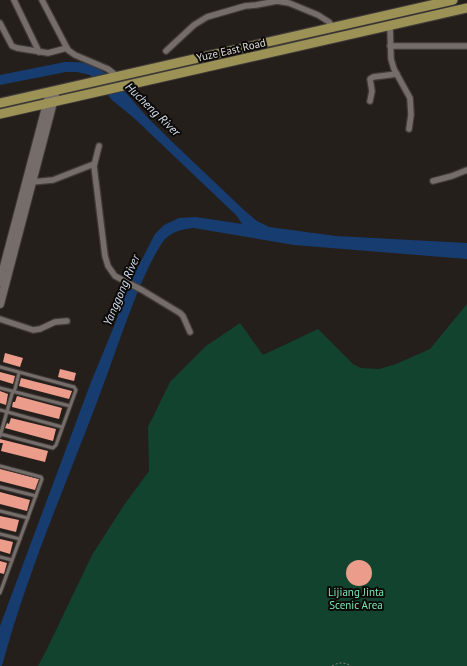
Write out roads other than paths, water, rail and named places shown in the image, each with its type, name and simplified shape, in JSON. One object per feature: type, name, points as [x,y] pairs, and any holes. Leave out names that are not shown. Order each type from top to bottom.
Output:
[{"type":"main road","name":"Yuze East Road","points":[[0,104],[453,0]]},
{"type":"main road","name":"Yuze East Road","points":[[0,114],[467,8]]},
{"type":"street","points":[[14,0],[39,52]]},
{"type":"street","points":[[42,0],[67,48],[75,56],[108,69],[118,77]]},
{"type":"street","points":[[166,51],[200,21],[214,14],[245,3],[256,5],[277,0],[289,3],[326,20],[333,28]]},
{"type":"street","points":[[299,7],[301,0]]},
{"type":"street","points":[[0,23],[12,46],[17,48],[39,52],[53,52],[67,48]]},
{"type":"street","points":[[390,26],[391,59],[394,69],[410,98],[411,115],[409,129]]},
{"type":"street","points":[[390,46],[467,46]]},
{"type":"street","points":[[370,101],[372,91],[370,79],[373,77],[397,74]]},
{"type":"street","points":[[0,304],[32,182],[53,91]]},
{"type":"street","points":[[0,282],[2,268],[50,103]]},
{"type":"street","points":[[99,146],[94,164],[98,210],[106,261],[110,271],[115,276],[180,313],[183,316],[190,332]]},
{"type":"street","points":[[32,182],[53,180],[94,164]]},
{"type":"street","points":[[433,181],[467,170]]},
{"type":"street","points":[[0,319],[33,330],[43,328],[55,322],[67,321]]},
{"type":"lane","points":[[0,368],[74,387],[76,390],[56,445],[52,448],[0,435],[19,373]]},
{"type":"lane","points":[[0,388],[70,406]]},
{"type":"lane","points":[[0,410],[62,427]]},
{"type":"lane","points":[[0,466],[41,477],[42,479],[0,593]]},
{"type":"lane","points":[[0,487],[36,496]]},
{"type":"lane","points":[[0,511],[28,518]]},
{"type":"lane","points":[[0,534],[20,539]]},
{"type":"lane","points":[[0,557],[12,560]]},
{"type":"lane","points":[[0,580],[5,581]]},
{"type":"water","points":[[65,62],[86,63],[98,68],[112,78],[160,130],[245,211],[257,221],[269,227],[336,236],[467,243],[467,259],[294,245],[194,228],[180,230],[168,236],[162,243],[152,261],[133,305],[34,566],[22,599],[2,666],[0,666],[0,626],[91,382],[117,319],[128,280],[139,265],[155,234],[164,225],[179,218],[196,217],[242,224],[237,216],[134,118],[112,100],[90,75],[77,72],[66,72],[0,85],[0,75]]},
{"type":"water label","name":"Hucheng River","points":[[153,109]]},
{"type":"water label","name":"Yanggong River","points":[[121,290]]},
{"type":"park label","name":"Lijiang Jinta Scenic Area","points":[[356,598]]}]
